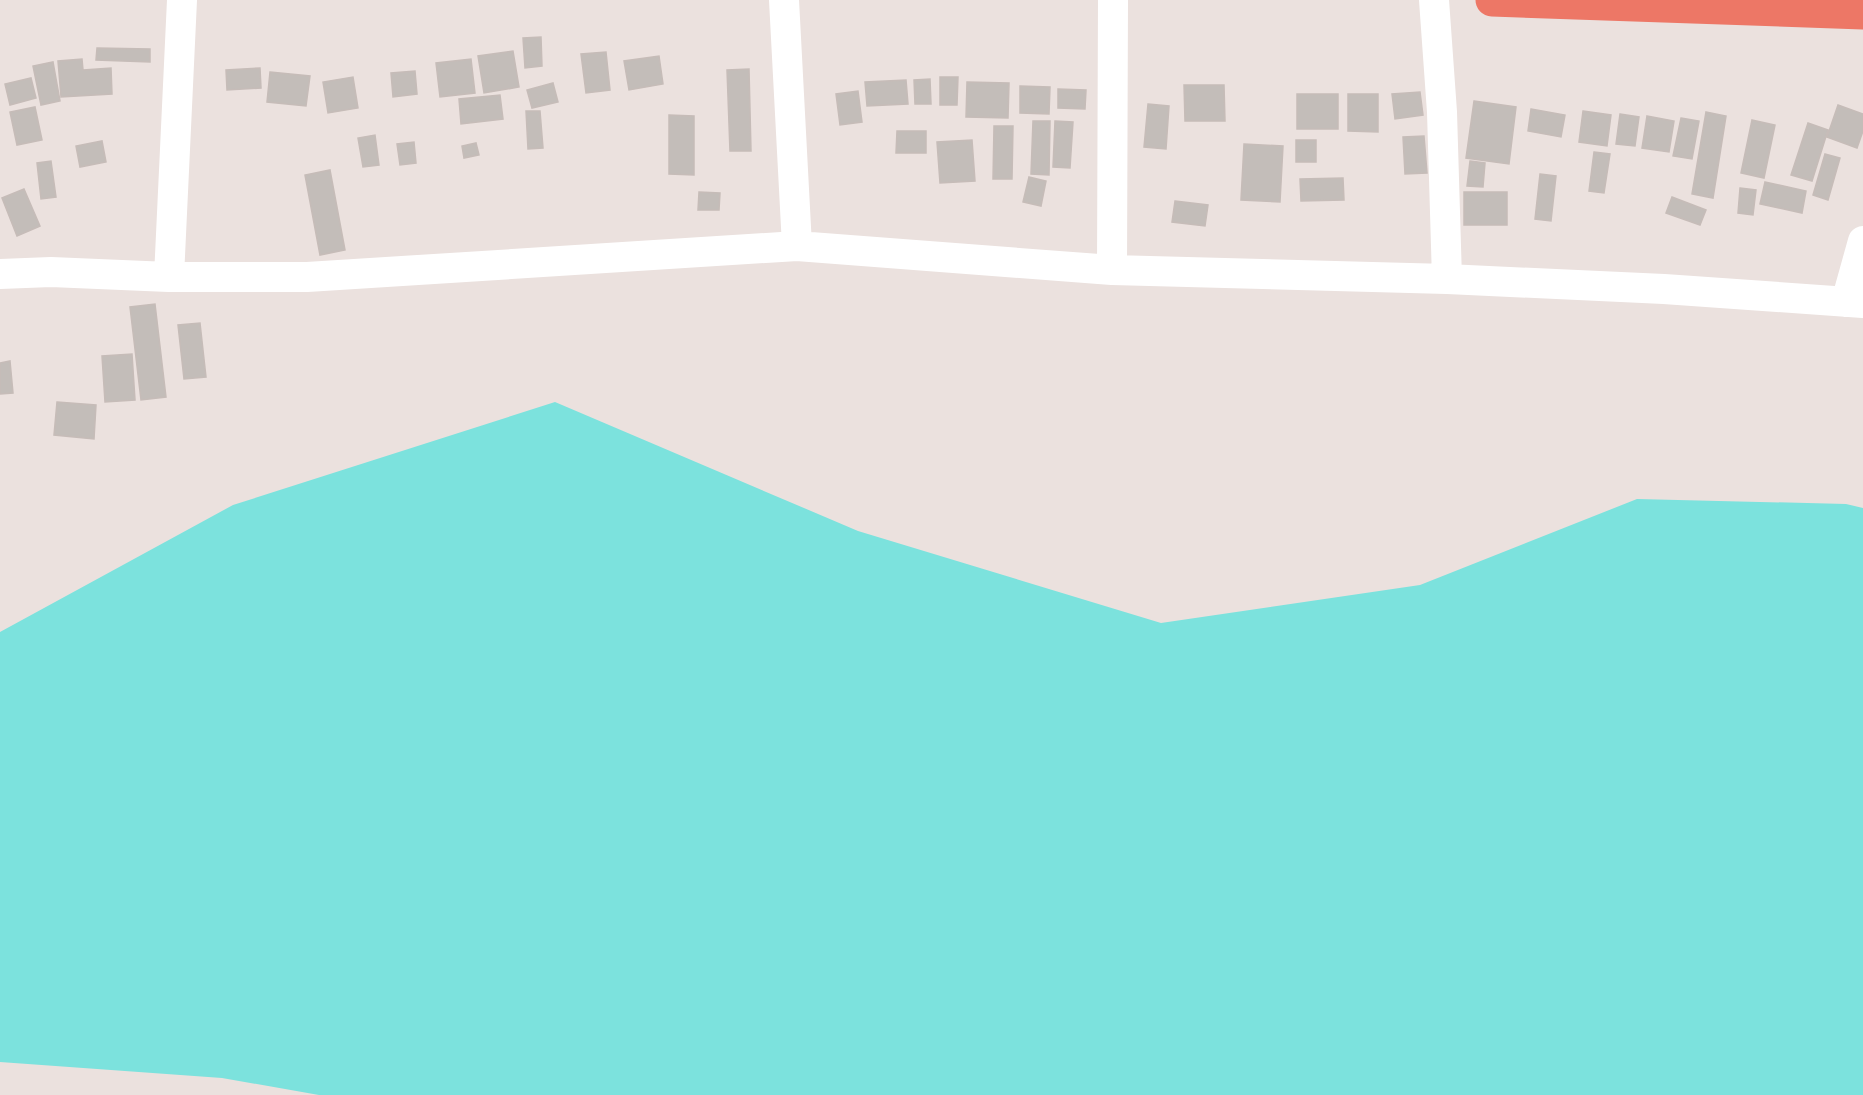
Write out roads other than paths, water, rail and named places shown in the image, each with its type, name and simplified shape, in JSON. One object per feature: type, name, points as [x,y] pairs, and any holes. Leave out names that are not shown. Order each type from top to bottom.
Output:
[{"type":"highway","points":[[1492,0],[1793,6],[1863,13]]},
{"type":"street","points":[[169,278],[182,0]]},
{"type":"street","points":[[784,0],[797,246]]},
{"type":"street","points":[[1112,270],[1113,0]]},
{"type":"street","points":[[1434,0],[1442,112],[1447,279]]},
{"type":"street","points":[[0,274],[51,272],[169,278],[308,277],[797,246],[1112,270],[1447,279],[1664,289],[1855,303],[1863,241]]},
{"type":"water","points":[[555,402],[858,531],[1161,623],[1420,585],[1637,499],[1846,504],[1863,508],[1863,1095],[319,1095],[222,1078],[0,1062],[0,632],[233,505]]}]
